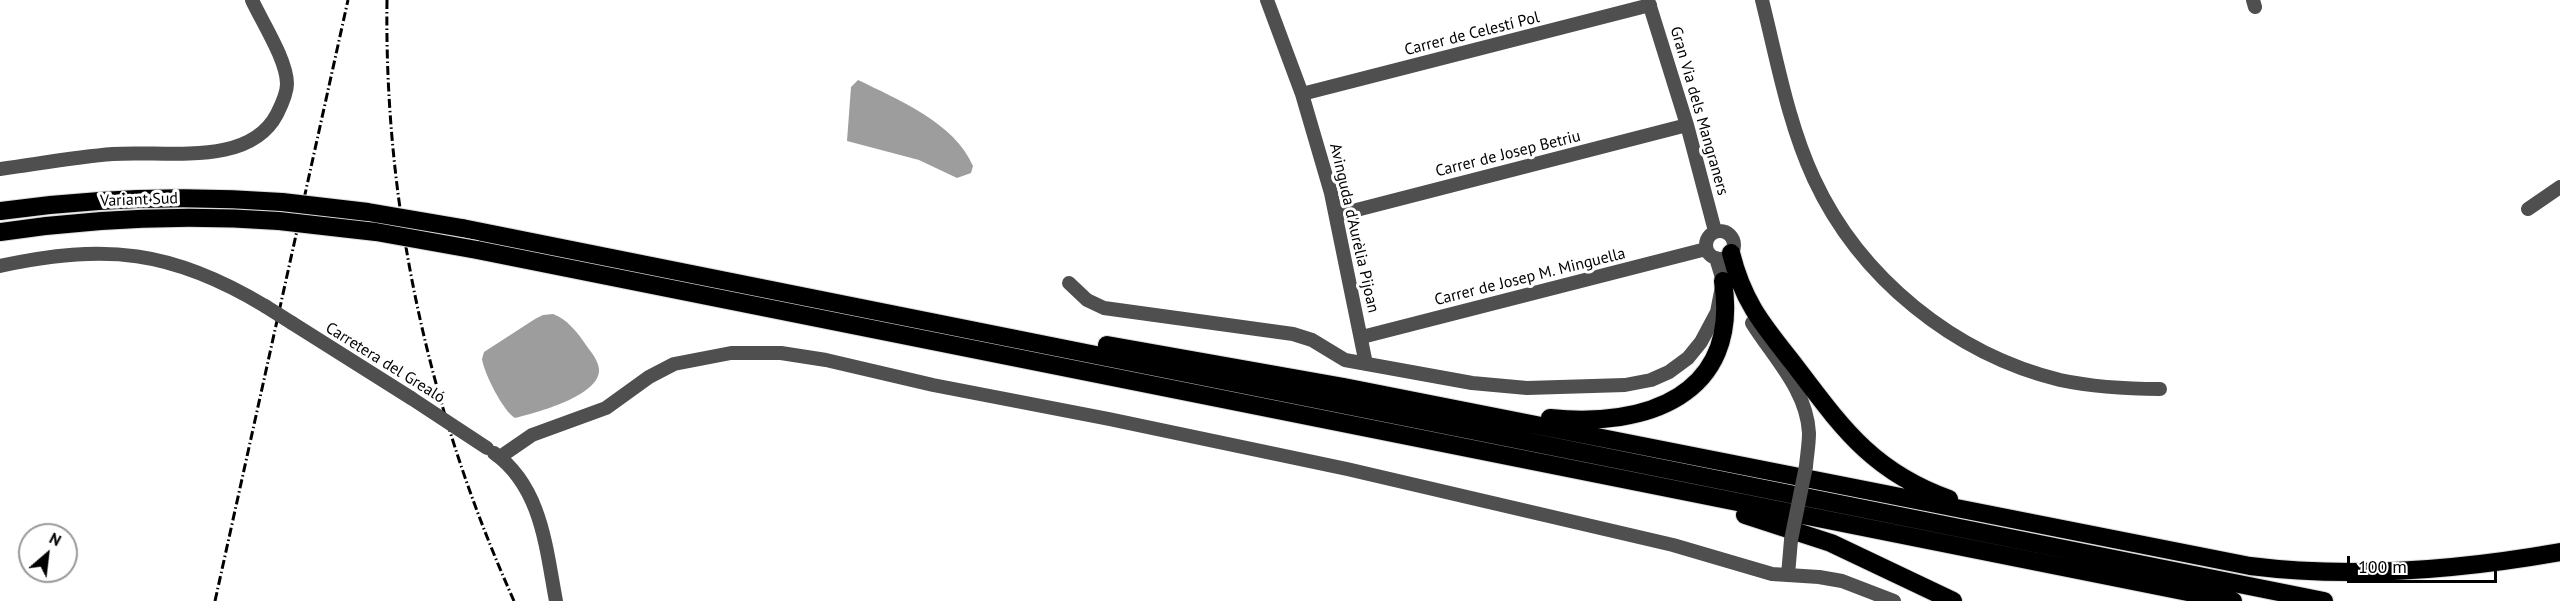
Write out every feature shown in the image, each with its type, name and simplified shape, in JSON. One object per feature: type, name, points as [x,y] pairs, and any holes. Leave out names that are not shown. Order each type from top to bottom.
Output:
[{"type":"highway","points":[[0,212],[118,199],[206,198],[282,202],[368,212],[462,228],[2324,601]]},
{"type":"highway","name":"Variant Sud","points":[[0,232],[78,222],[156,218],[279,221],[376,232],[477,250],[1573,469]]},
{"type":"highway","points":[[1719,255],[1759,320],[1836,420],[1855,442],[1878,462],[1916,485],[1948,498],[2062,525],[2090,536]]},
{"type":"highway","points":[[1258,371],[1291,372],[1517,415],[1569,420],[1622,416],[1647,411],[1676,399],[1691,388],[1707,370],[1719,349],[1724,333],[1726,308],[1723,281]]},
{"type":"highway","points":[[748,286],[771,283],[1258,371],[2242,565],[2316,572],[2436,569],[2560,552]]},
{"type":"highway","points":[[1573,469],[1591,480],[1734,512],[1816,537],[1883,566],[1953,601]]},
{"type":"highway","points":[[1573,469],[2233,601]]},
{"type":"street","points":[[0,169],[113,154],[209,152],[232,149],[261,135],[273,121],[287,84],[281,61],[252,0]]},
{"type":"street","name":"Avinguda d'Aurèlia Pijoan","points":[[1267,0],[1302,94],[1337,214],[1366,364]]},
{"type":"street","points":[[1762,0],[1798,137],[1814,179],[1848,237],[1893,289],[1953,334],[2024,368],[2058,379],[2088,385],[2160,389]]},
{"type":"street","name":"Carrer de Celestí Pol","points":[[1302,94],[1649,3]]},
{"type":"street","name":"Gran Via dels Mangraners","points":[[1649,3],[1687,125],[1715,231],[1729,235],[1734,243],[1719,255]]},
{"type":"street","name":"Carrer de Josep Betriu","points":[[1337,214],[1687,125]]},
{"type":"street","points":[[2528,209],[2560,187]]},
{"type":"street","points":[[1715,231],[1707,238],[1719,255],[1746,313],[1782,367],[1801,401],[1809,435],[1806,466],[1791,540],[1788,575]]},
{"type":"street","name":"Carretera del Grealó","points":[[0,266],[75,254],[137,256],[166,261],[203,273],[226,283],[265,306],[500,457],[518,479],[538,515],[546,538],[556,601]]},
{"type":"street","points":[[1069,283],[1087,300],[1104,308],[1293,334],[1311,340],[1340,358],[1366,364],[1472,383],[1515,387],[1610,387],[1642,382],[1669,372],[1696,350],[1717,312],[1723,281],[1719,255]]},
{"type":"street","name":"Carrer de Josep M. Minguella","points":[[1362,336],[1719,255]]},
{"type":"street","points":[[500,457],[532,435],[606,408],[649,377],[674,364],[731,353],[781,353],[826,360],[925,383],[1347,469],[1673,545],[1772,574],[1842,581],[1894,601]]},
{"type":"shaded area","points":[[858,80],[907,104],[939,125],[964,151],[973,166],[971,173],[957,178],[919,160],[847,141],[851,87]]},
{"type":"shaded area","points":[[553,314],[572,327],[592,353],[599,369],[597,379],[579,395],[565,402],[515,418],[505,408],[490,382],[482,359],[484,352],[535,319]]},
{"type":"railway","points":[[215,601],[348,0]]},
{"type":"railway","points":[[387,0],[388,78],[394,155],[403,231],[418,307],[436,382],[458,456],[484,529],[514,601]]}]
